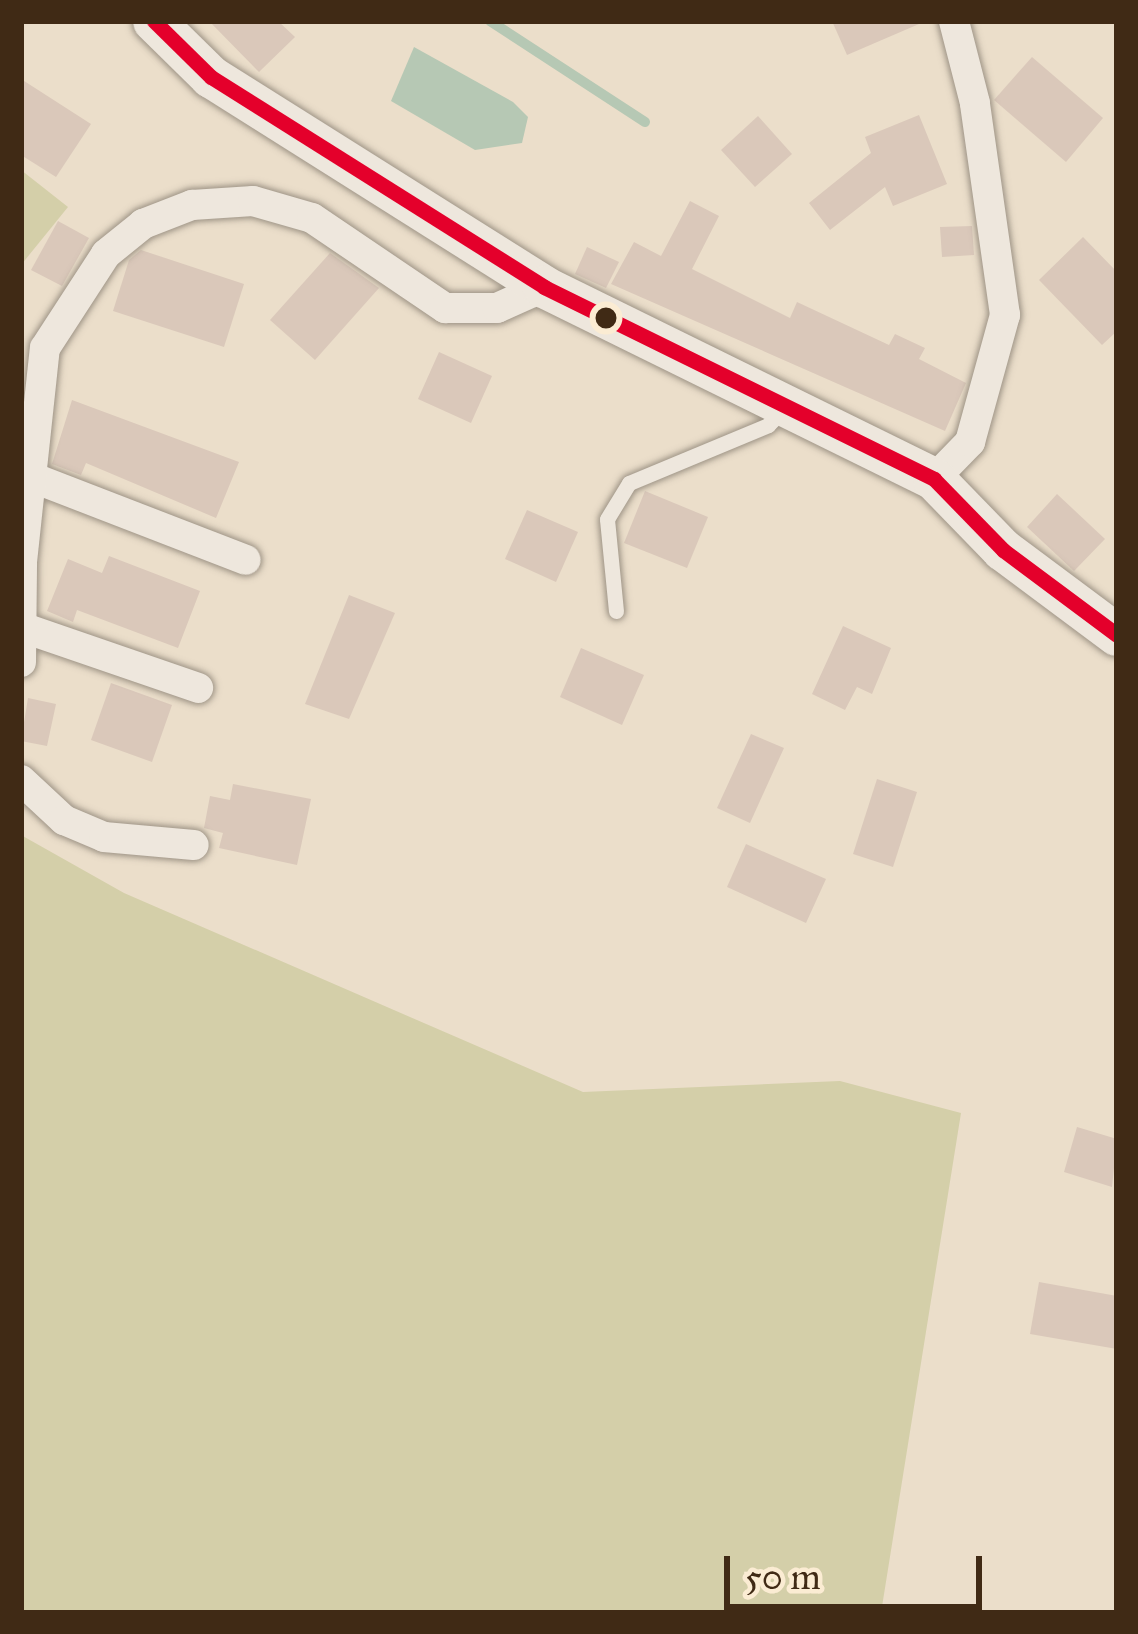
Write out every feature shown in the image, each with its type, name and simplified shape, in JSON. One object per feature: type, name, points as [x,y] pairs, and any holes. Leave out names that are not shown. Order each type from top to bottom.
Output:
[{"type":"street","points":[[154,21],[211,77],[544,286],[934,478],[1003,550],[1117,635]]},
{"type":"street","points":[[934,478],[970,442],[1005,315],[975,103],[954,21]]},
{"type":"street","points":[[21,662],[27,629],[22,562],[45,348],[106,254],[143,224],[192,205],[254,201],[312,218],[446,308],[497,308],[544,286]]},
{"type":"street","points":[[31,477],[246,560]]},
{"type":"street","points":[[27,629],[198,688]]},
{"type":"street","points":[[21,780],[64,820],[104,837],[194,845]]},
{"type":"lane","points":[[616,610],[607,519],[628,483],[768,425],[788,404]]},
{"type":"shaded area","points":[[414,47],[513,102],[528,117],[522,143],[475,150],[391,101]]},
{"type":"shaded area","points":[[21,170],[68,207],[21,265]]},
{"type":"shaded area","points":[[21,835],[124,893],[583,1092],[840,1081],[961,1113],[881,1613],[21,1613]]},
{"type":"building","points":[[209,21],[278,21],[295,37],[259,72]]},
{"type":"building","points":[[832,21],[926,21],[847,55]]},
{"type":"building","points":[[1032,57],[1103,118],[1066,162],[994,100]]},
{"type":"building","points":[[21,79],[91,124],[56,177],[21,155]]},
{"type":"building","points":[[919,115],[947,184],[893,206],[885,187],[830,230],[809,203],[871,153],[865,137]]},
{"type":"building","points":[[758,116],[792,154],[755,187],[721,150]]},
{"type":"building","points":[[690,201],[719,216],[692,269],[790,318],[797,302],[889,345],[895,334],[925,348],[919,359],[966,383],[945,431],[611,284],[634,242],[661,256]]},
{"type":"building","points":[[58,221],[89,238],[62,286],[31,270]]},
{"type":"building","points":[[972,226],[974,255],[942,257],[940,227]]},
{"type":"building","points":[[1083,237],[1117,272],[1117,331],[1102,345],[1039,280]]},
{"type":"building","points":[[587,247],[619,262],[606,288],[575,274]]},
{"type":"building","points":[[141,250],[244,284],[224,347],[113,311],[129,260]]},
{"type":"building","points":[[330,253],[379,288],[315,360],[270,320]]},
{"type":"building","points":[[439,352],[492,376],[471,423],[418,399]]},
{"type":"building","points":[[72,400],[239,462],[216,518],[86,463],[81,475],[52,464]]},
{"type":"building","points":[[645,491],[708,517],[687,568],[624,543]]},
{"type":"building","points":[[1057,494],[1105,539],[1074,571],[1027,527]]},
{"type":"building","points":[[527,510],[578,532],[556,582],[505,559]]},
{"type":"building","points":[[109,556],[200,591],[178,648],[77,610],[73,622],[47,611],[68,559],[102,573]]},
{"type":"building","points":[[349,595],[395,613],[349,719],[305,704]]},
{"type":"building","points":[[843,626],[891,648],[872,694],[857,687],[845,710],[812,694]]},
{"type":"building","points":[[581,648],[644,675],[622,725],[560,697]]},
{"type":"building","points":[[111,683],[172,705],[152,762],[91,740]]},
{"type":"building","points":[[28,698],[56,704],[47,746],[21,741]]},
{"type":"building","points":[[751,734],[784,748],[750,823],[717,808]]},
{"type":"building","points":[[877,779],[917,792],[893,867],[853,854]]},
{"type":"building","points":[[233,784],[311,799],[297,865],[219,848],[223,833],[204,828],[210,796],[230,800]]},
{"type":"building","points":[[746,844],[826,879],[806,923],[727,887]]},
{"type":"building","points":[[1077,1127],[1117,1139],[1112,1187],[1064,1172]]},
{"type":"building","points":[[1039,1282],[1117,1296],[1117,1349],[1030,1334]]},
{"type":"waterway","points":[[490,21],[645,122]]},
{"type":"transit line","points":[[154,21],[211,77],[544,287],[934,479],[1003,550],[1117,635]]}]
